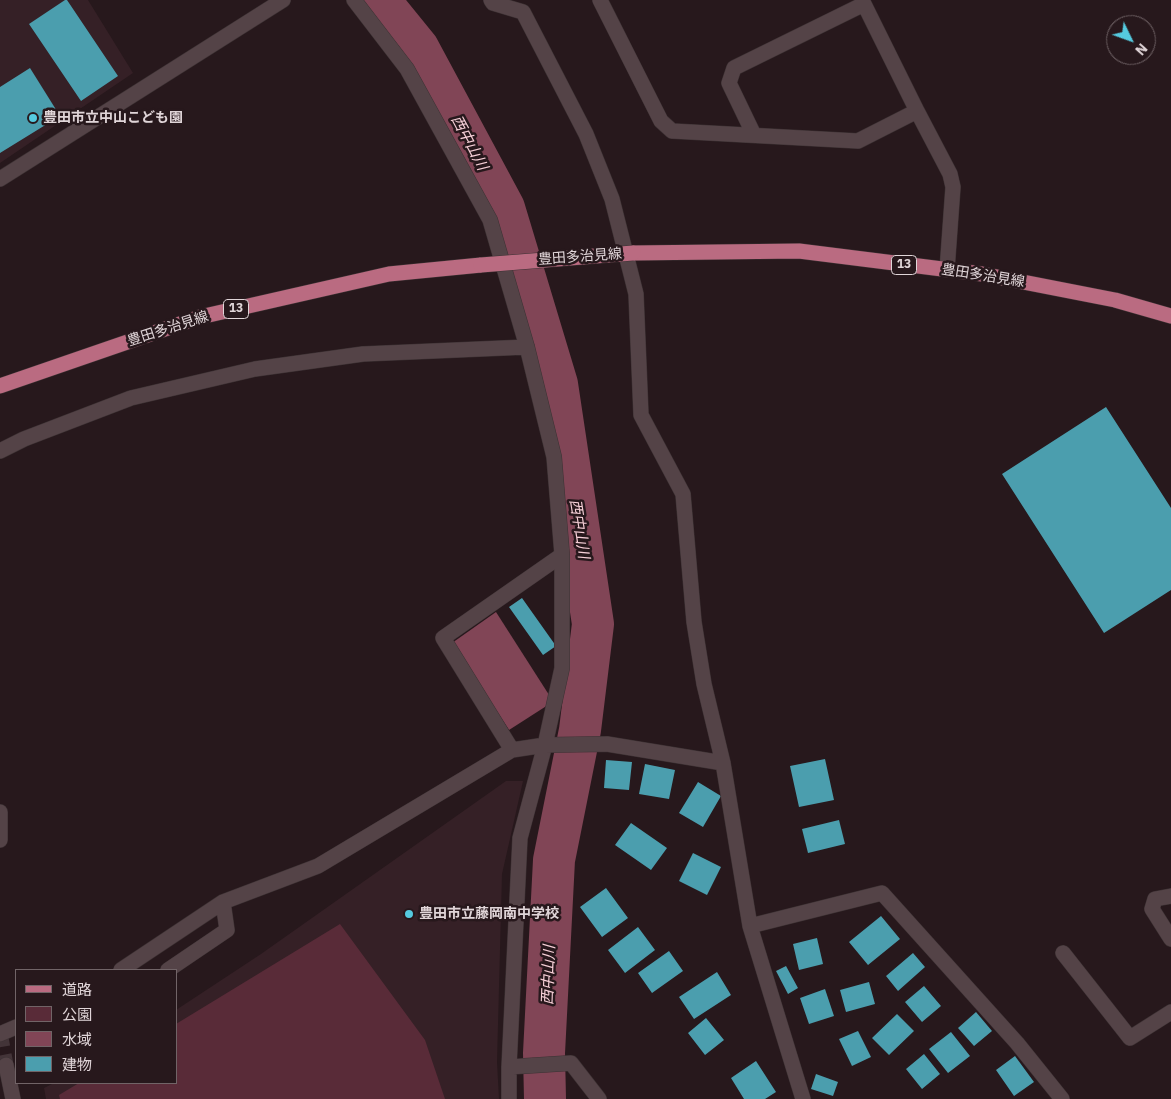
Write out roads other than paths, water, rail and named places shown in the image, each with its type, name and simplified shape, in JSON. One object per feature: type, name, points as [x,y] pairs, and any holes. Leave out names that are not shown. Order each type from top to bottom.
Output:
[{"type":"main road","name":"豊田多治見線","points":[[0,386],[200,317],[389,274],[633,253],[799,251],[982,274],[1115,300],[1171,316]]},
{"type":"street","points":[[0,179],[282,0]]},
{"type":"street","points":[[354,0],[407,68],[490,220],[527,347],[554,457],[562,555],[562,668],[550,746],[520,838],[514,1066],[509,1099]]},
{"type":"street","points":[[491,0],[493,3],[523,12],[586,134],[612,199],[636,294],[641,415],[683,494],[694,622],[704,684],[723,763],[750,926],[803,1099]]},
{"type":"street","points":[[600,0],[661,121],[672,131],[858,141],[917,111]]},
{"type":"street","points":[[754,135],[729,83],[734,68],[863,2],[950,174],[953,187],[947,270]]},
{"type":"street","points":[[0,451],[131,398],[255,369],[363,354],[527,347]]},
{"type":"street","points":[[512,750],[443,638],[562,555]]},
{"type":"street","points":[[123,969],[224,902],[318,866],[512,750],[550,746],[606,744],[723,763]]},
{"type":"street","points":[[0,812],[0,840]]},
{"type":"street","points":[[750,926],[882,893],[1017,1043],[1062,1099]]},
{"type":"street","points":[[1171,896],[1155,899],[1152,909],[1171,939]]},
{"type":"street","points":[[169,969],[227,930],[224,902]]},
{"type":"street","points":[[1063,952],[1130,1038],[1171,1012]]},
{"type":"street","points":[[0,1034],[15,1027]]},
{"type":"street","points":[[514,1066],[571,1063],[599,1099]]},
{"type":"street","points":[[10,1066],[12,1099]]},
{"type":"water","points":[[496,612],[551,698],[548,705],[509,730],[452,643]]},
{"type":"waterway","name":"西中山川","points":[[379,0],[418,48],[504,208],[557,384],[593,624],[580,730],[554,860],[544,1053],[545,1099]]},
{"type":"tunnel","points":[[0,1032],[6,1065]]},
{"type":"place","name":"豊田市立中山こども園","points":[[33,118]]},
{"type":"place","name":"豊田市立藤岡南中学校","points":[[409,914]]}]
